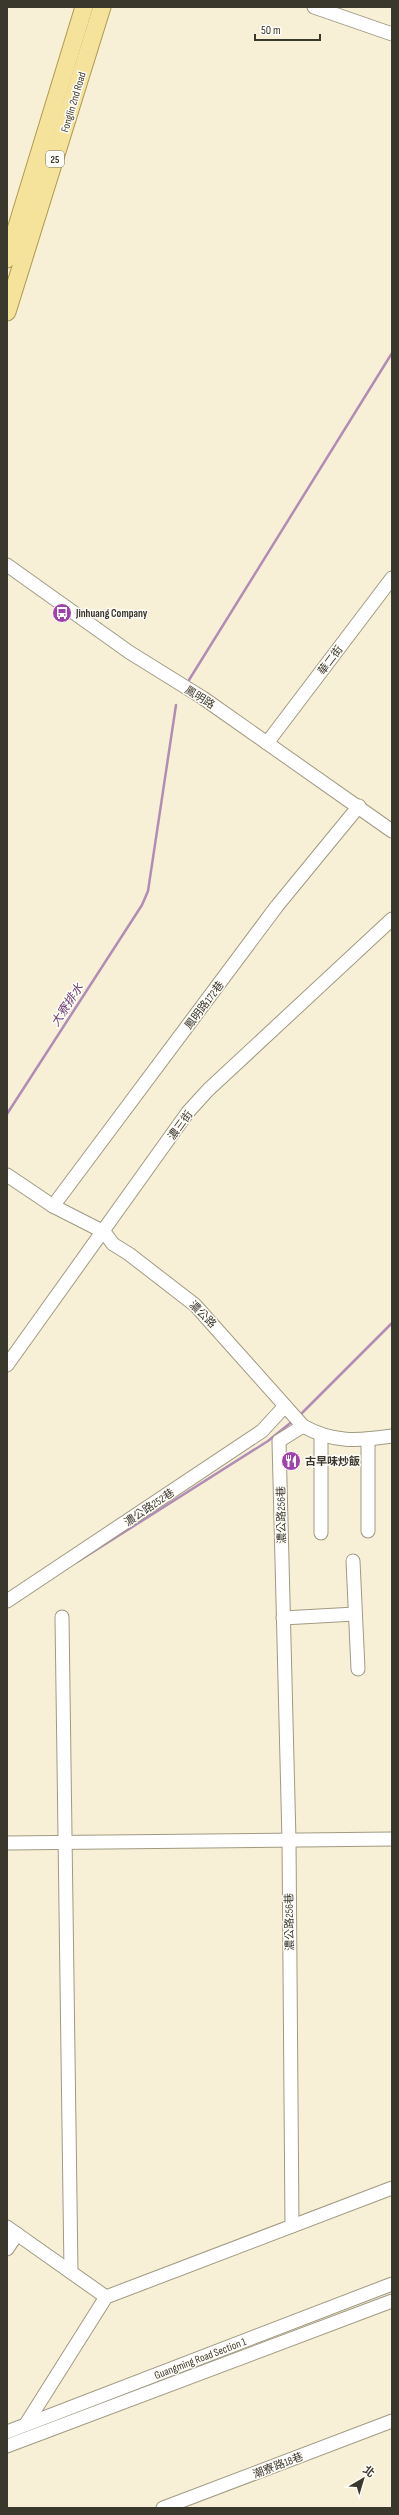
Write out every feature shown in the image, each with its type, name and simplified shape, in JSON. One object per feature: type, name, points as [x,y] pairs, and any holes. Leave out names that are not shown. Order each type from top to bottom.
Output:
[{"type":"main road","name":"Fonglin 2nd Road","points":[[7,259],[84,7]]},
{"type":"main road","name":"Fonglin 2nd Road","points":[[7,312],[102,7]]},
{"type":"street","points":[[314,7],[392,34]]},
{"type":"street","name":"鳳明路","points":[[7,565],[129,652],[203,698],[392,831]]},
{"type":"street","name":"華二街","points":[[267,743],[392,578]]},
{"type":"street","name":"鳳明路172巷","points":[[53,1206],[277,906],[358,806]]},
{"type":"street","name":"濃三街","points":[[7,1365],[104,1232],[188,1112],[208,1090],[392,919]]},
{"type":"street","name":"濃公路","points":[[7,1175],[53,1206],[104,1232],[113,1244],[195,1305],[295,1417],[321,1436],[368,1439],[392,1436]]},
{"type":"street","name":"濃公路252巷","points":[[7,1601],[262,1431],[295,1417]]},
{"type":"street","name":"濃公路256巷","points":[[292,2226],[288,1840],[279,1441],[295,1417]]},
{"type":"street","points":[[321,1436],[321,1533]]},
{"type":"street","points":[[368,1439],[368,1531]]},
{"type":"street","points":[[353,1561],[358,1669]]},
{"type":"street","points":[[283,1618],[355,1614]]},
{"type":"street","points":[[62,1617],[71,2272]]},
{"type":"street","points":[[7,1843],[392,1839]]},
{"type":"street","points":[[26,2424],[106,2297],[392,2188]]},
{"type":"street","points":[[7,2249],[12,2231],[106,2297]]},
{"type":"street","name":"Guangming Road Section 1","points":[[7,2432],[392,2284]]},
{"type":"street","name":"Guangming Road Section 1","points":[[7,2446],[392,2301]]},
{"type":"street","name":"潮寮路18巷","points":[[163,2508],[392,2421]]},
{"type":"waterway","points":[[189,680],[392,353]]},
{"type":"waterway","name":"大寮排水","points":[[7,1114],[142,905],[148,891],[176,705]]},
{"type":"waterway","points":[[299,1416],[392,1323]]},
{"type":"waterway","points":[[77,1562],[268,1441],[294,1420]]},
{"type":"place","name":"Jinhuang Company","points":[[62,613]]},
{"type":"place","name":"古早味炒飯","points":[[291,1461]]}]
